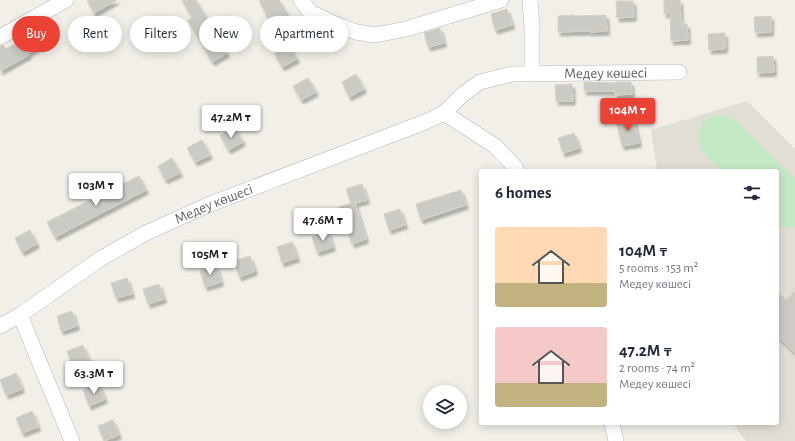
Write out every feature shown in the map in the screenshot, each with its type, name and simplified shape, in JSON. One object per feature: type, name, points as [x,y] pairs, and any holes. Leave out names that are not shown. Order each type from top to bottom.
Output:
[{"type":"street","points":[[0,37],[66,0]]},
{"type":"street","points":[[301,0],[310,12],[322,18],[356,32],[375,35],[406,29],[501,0]]},
{"type":"street","points":[[530,0],[532,28],[532,74]]},
{"type":"street","name":"Медеу көшесі","points":[[0,326],[20,315],[100,259],[146,233],[208,205],[425,122],[444,113],[462,95],[480,82],[512,74],[679,72]]},
{"type":"street","points":[[444,113],[496,146],[516,169]]},
{"type":"street","points":[[20,315],[72,441]]},
{"type":"street","points":[[612,425],[616,441]]},
{"type":"shaded area","points":[[747,101],[795,149],[795,441],[746,441],[734,425],[779,425],[779,169],[657,169],[651,130]]},
{"type":"green space","points":[[715,115],[730,117],[737,122],[795,178],[795,227],[786,228],[779,225],[779,169],[720,169],[704,153],[698,138],[700,128],[707,119]]},
{"type":"building","points":[[87,0],[117,0],[94,13]]},
{"type":"building","points":[[182,0],[196,0],[205,16],[199,16],[199,39],[191,25],[191,16]]},
{"type":"building","points":[[259,0],[279,0],[288,16],[270,16],[268,13],[266,14]]},
{"type":"building","points":[[664,0],[680,0],[681,24],[687,24],[688,40],[671,41],[670,13],[664,14]]},
{"type":"building","points":[[616,1],[633,1],[634,17],[617,18]]},
{"type":"building","points":[[507,9],[512,25],[495,30],[491,14]]},
{"type":"building","points":[[606,15],[607,31],[558,32],[558,16]]},
{"type":"building","points":[[771,16],[771,32],[755,33],[754,17]]},
{"type":"building","points":[[440,28],[444,43],[428,47],[424,33]]},
{"type":"building","points":[[725,33],[725,49],[709,50],[708,34]]},
{"type":"building","points":[[3,45],[6,49],[12,46],[12,52],[30,52],[28,53],[29,55],[0,71],[0,46]]},
{"type":"building","points":[[206,52],[226,52],[227,53],[212,62]]},
{"type":"building","points":[[293,52],[297,59],[282,67],[274,53]]},
{"type":"building","points":[[773,56],[774,72],[757,73],[757,57]]},
{"type":"building","points":[[356,74],[364,89],[349,97],[342,82]]},
{"type":"building","points":[[308,78],[316,92],[301,100],[293,86]]},
{"type":"building","points":[[584,82],[631,82],[632,94],[615,95],[615,91],[584,91]]},
{"type":"building","points":[[572,84],[573,101],[556,101],[555,85]]},
{"type":"building","points":[[633,117],[639,143],[622,146],[616,121]]},
{"type":"building","points":[[235,128],[243,142],[228,150],[220,135]]},
{"type":"building","points":[[574,133],[579,148],[563,153],[558,138]]},
{"type":"building","points":[[202,140],[210,155],[195,162],[187,148]]},
{"type":"building","points":[[172,158],[180,173],[165,180],[158,166]]},
{"type":"building","points":[[139,176],[146,190],[55,237],[47,222]]},
{"type":"building","points":[[362,184],[367,200],[355,203],[366,239],[352,244],[339,207],[351,203],[346,189]]},
{"type":"building","points":[[461,190],[466,205],[421,220],[416,204]]},
{"type":"building","points":[[400,209],[405,225],[389,230],[384,214]]},
{"type":"building","points":[[30,230],[37,244],[22,252],[15,238]]},
{"type":"building","points":[[328,231],[333,247],[317,252],[312,237]]},
{"type":"building","points":[[292,242],[297,258],[282,263],[277,247]]},
{"type":"building","points":[[250,256],[255,271],[239,277],[234,261]]},
{"type":"building","points":[[216,266],[221,282],[205,287],[200,271]]},
{"type":"building","points":[[127,278],[132,294],[116,298],[111,283]]},
{"type":"building","points":[[159,284],[164,299],[148,304],[143,289]]},
{"type":"building","points":[[795,291],[795,353],[779,338],[779,294],[786,300]]},
{"type":"building","points":[[72,311],[77,326],[61,331],[57,316]]},
{"type":"building","points":[[83,345],[89,360],[73,366],[67,351]]},
{"type":"building","points":[[16,373],[22,389],[6,395],[0,380]]},
{"type":"building","points":[[99,384],[105,399],[89,406],[83,390]]},
{"type":"building","points":[[32,411],[38,427],[22,433],[16,418]]},
{"type":"building","points":[[113,420],[119,435],[104,441],[98,426]]}]
